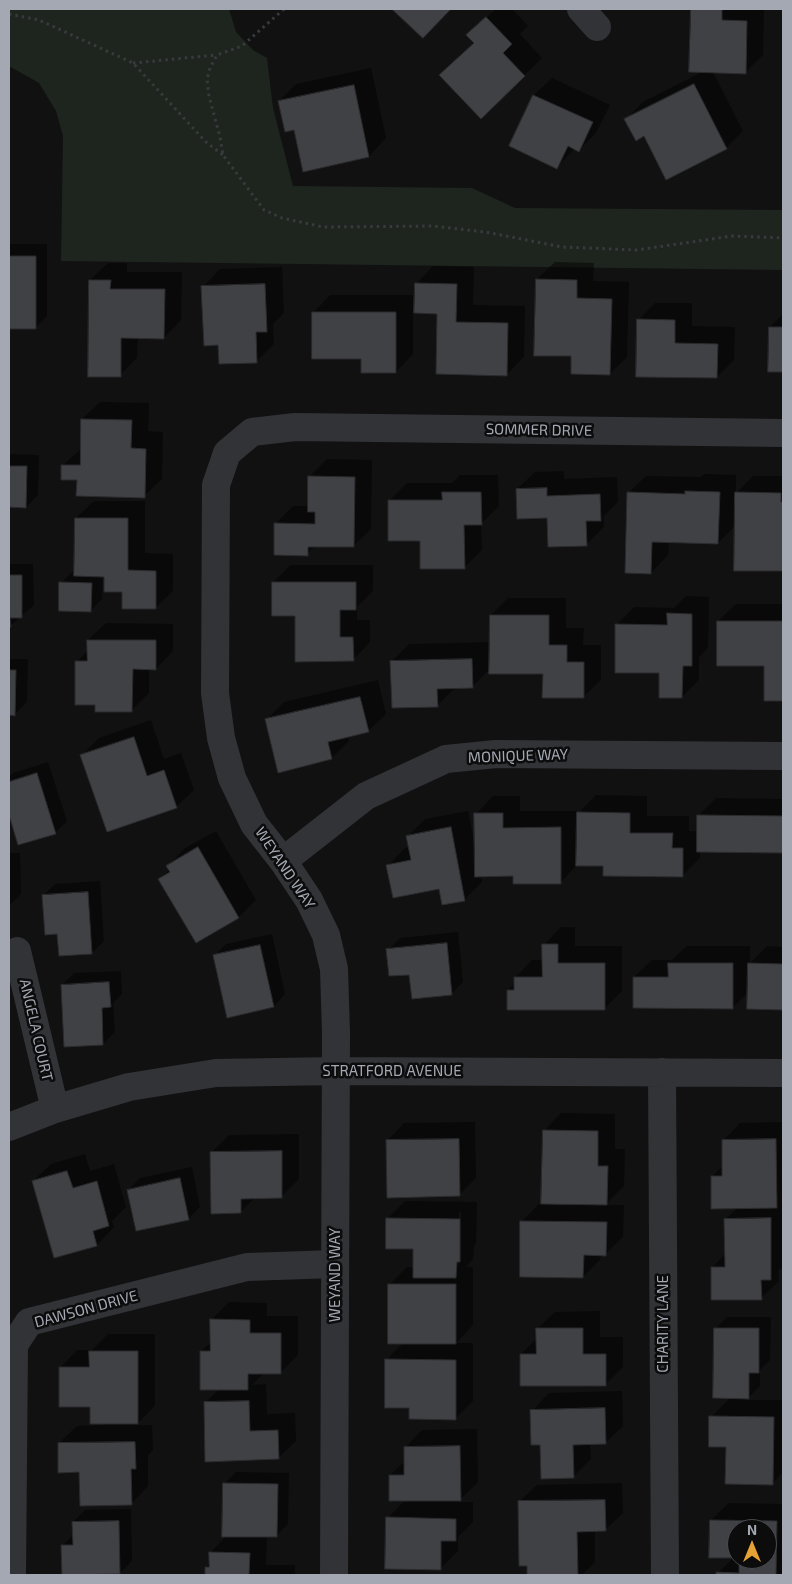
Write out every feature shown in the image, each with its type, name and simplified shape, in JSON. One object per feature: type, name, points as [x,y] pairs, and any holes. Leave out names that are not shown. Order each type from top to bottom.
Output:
[{"type":"street","name":"SOMMER DRIVE","points":[[295,427],[783,433]]},
{"type":"street","name":"WEYAND WAY","points":[[295,427],[252,432],[226,452],[216,485],[215,693],[221,738],[232,778],[254,824],[284,861],[309,900],[326,935],[334,969],[336,1071],[334,1575]]},
{"type":"street","name":"MONIQUE WAY","points":[[284,861],[366,796],[446,759],[496,754],[783,756]]},
{"type":"street","name":"ANGELA COURT","points":[[17,951],[55,1109]]},
{"type":"street","name":"STRATFORD AVENUE","points":[[9,1127],[55,1109],[130,1087],[216,1073],[336,1071],[783,1073]]},
{"type":"street","name":"CHARITY LANE","points":[[662,1072],[665,1575]]},
{"type":"street","name":"DAWSON DRIVE","points":[[12,1575],[14,1345],[29,1322],[247,1267],[335,1264]]},
{"type":"path","points":[[133,63],[217,55],[242,46],[284,9]]},
{"type":"path","points":[[9,14],[39,20],[133,63],[206,142],[223,155],[264,210],[282,218],[323,227],[434,226],[485,232],[562,247],[637,250],[732,236],[783,238]]},
{"type":"path","points":[[217,55],[207,79],[208,96],[220,137],[223,155]]},
{"type":"shaded area","points":[[9,9],[229,9],[236,32],[253,50],[267,58],[273,108],[293,186],[472,188],[515,208],[783,210],[783,270],[61,261],[63,136],[56,111],[39,83],[9,66]]},
{"type":"building","points":[[392,9],[451,9],[423,38]]},
{"type":"building","points":[[691,9],[722,9],[722,20],[747,21],[746,74],[689,72]]},
{"type":"building","points":[[486,17],[512,44],[503,53],[525,76],[481,119],[439,75],[474,43],[466,35]]},
{"type":"building","points":[[694,84],[727,149],[666,180],[644,136],[636,141],[624,119]]},
{"type":"building","points":[[354,85],[369,157],[303,172],[294,130],[285,132],[278,101]]},
{"type":"building","points":[[533,95],[593,122],[579,152],[568,146],[557,169],[509,146]]},
{"type":"building","points":[[9,256],[36,256],[36,329],[9,329]]},
{"type":"building","points":[[536,279],[577,280],[577,298],[612,299],[610,375],[571,374],[571,356],[534,356]]},
{"type":"building","points":[[89,280],[111,280],[110,289],[165,289],[164,339],[121,338],[121,377],[88,377]]},
{"type":"building","points":[[415,283],[457,284],[456,322],[508,323],[507,376],[436,374],[437,314],[414,313]]},
{"type":"building","points":[[265,284],[267,332],[256,332],[257,363],[219,364],[218,345],[204,346],[201,286]]},
{"type":"building","points":[[312,312],[396,312],[396,373],[361,373],[361,359],[312,359]]},
{"type":"building","points":[[637,319],[675,320],[675,343],[718,344],[717,378],[636,377]]},
{"type":"building","points":[[769,327],[783,327],[783,372],[768,372]]},
{"type":"building","points":[[81,419],[132,420],[131,448],[146,449],[145,498],[76,496],[77,480],[61,480],[61,465],[80,465]]},
{"type":"building","points":[[9,466],[27,466],[26,508],[9,507]]},
{"type":"building","points":[[308,476],[355,477],[354,547],[308,547],[308,556],[274,555],[274,523],[315,524],[315,512],[308,512]]},
{"type":"building","points":[[547,488],[547,496],[600,494],[601,521],[586,521],[587,546],[548,547],[547,518],[517,519],[516,489]]},
{"type":"building","points":[[685,491],[720,492],[718,544],[652,542],[651,574],[625,573],[627,492],[685,494]]},
{"type":"building","points":[[442,492],[481,492],[482,525],[464,525],[465,569],[420,569],[420,541],[388,541],[388,500],[442,500]]},
{"type":"building","points":[[735,492],[781,493],[781,502],[783,502],[783,571],[734,571]]},
{"type":"building","points":[[75,518],[128,518],[128,570],[156,571],[156,609],[122,609],[122,592],[104,592],[104,577],[74,576]]},
{"type":"building","points":[[9,575],[22,575],[22,618],[10,618],[11,627],[9,627]]},
{"type":"building","points":[[59,582],[92,583],[91,612],[59,611]]},
{"type":"building","points":[[272,582],[356,582],[356,610],[340,610],[340,637],[353,637],[354,661],[295,662],[295,616],[272,616]]},
{"type":"building","points":[[667,613],[692,614],[692,666],[683,666],[682,698],[659,698],[659,673],[615,673],[615,624],[667,625]]},
{"type":"building","points":[[490,615],[549,615],[549,645],[567,645],[567,662],[584,662],[584,698],[542,698],[543,674],[489,674]]},
{"type":"building","points":[[717,621],[783,621],[783,701],[764,701],[764,666],[717,666]]},
{"type":"building","points":[[87,640],[156,640],[156,670],[133,669],[132,712],[95,712],[95,705],[75,705],[75,661],[87,661]]},
{"type":"building","points":[[472,659],[473,688],[437,689],[438,707],[392,708],[390,661]]},
{"type":"building","points":[[9,670],[16,670],[15,716],[9,715]]},
{"type":"building","points":[[360,697],[369,732],[328,742],[332,759],[278,773],[265,719]]},
{"type":"building","points":[[134,737],[147,776],[164,770],[177,808],[107,832],[80,755]]},
{"type":"building","points":[[37,773],[56,834],[18,845],[9,815],[9,782]]},
{"type":"building","points":[[577,812],[630,813],[630,833],[673,833],[672,848],[683,848],[683,877],[603,876],[603,866],[576,866]]},
{"type":"building","points":[[474,813],[503,813],[503,828],[561,827],[561,884],[513,884],[513,876],[475,877]]},
{"type":"building","points":[[697,815],[783,816],[783,853],[697,852]]},
{"type":"building","points":[[451,827],[465,901],[442,905],[439,889],[393,898],[386,865],[411,860],[406,836]]},
{"type":"building","points":[[198,847],[239,918],[196,943],[158,879],[170,872],[166,866]]},
{"type":"building","points":[[88,892],[92,954],[59,956],[57,934],[45,935],[42,895]]},
{"type":"building","points":[[447,943],[452,995],[412,999],[409,975],[389,976],[386,949]]},
{"type":"building","points":[[542,944],[558,944],[558,963],[605,963],[605,1010],[507,1010],[507,990],[514,990],[514,977],[542,977]]},
{"type":"building","points":[[260,945],[274,1007],[227,1018],[213,955]]},
{"type":"building","points":[[668,963],[733,963],[733,1009],[633,1008],[633,977],[668,977]]},
{"type":"building","points":[[748,963],[783,964],[783,1010],[747,1009]]},
{"type":"building","points":[[109,982],[111,1007],[102,1008],[103,1045],[64,1047],[61,985]]},
{"type":"building","points":[[543,1130],[598,1131],[598,1166],[608,1166],[607,1205],[541,1204]]},
{"type":"building","points":[[459,1139],[460,1196],[387,1198],[386,1140]]},
{"type":"building","points":[[776,1139],[777,1208],[711,1209],[711,1176],[722,1176],[722,1140]]},
{"type":"building","points":[[282,1151],[282,1198],[241,1199],[241,1213],[211,1214],[210,1152]]},
{"type":"building","points":[[67,1171],[73,1188],[97,1181],[109,1226],[93,1231],[97,1246],[54,1258],[32,1181]]},
{"type":"building","points":[[180,1178],[189,1220],[136,1231],[127,1190]]},
{"type":"building","points":[[386,1218],[460,1219],[460,1262],[457,1262],[456,1278],[413,1278],[413,1249],[386,1249]]},
{"type":"building","points":[[771,1218],[771,1280],[761,1280],[762,1300],[711,1300],[711,1267],[725,1267],[724,1219]]},
{"type":"building","points":[[520,1221],[607,1222],[606,1256],[584,1255],[583,1278],[520,1277]]},
{"type":"building","points":[[388,1284],[456,1284],[456,1344],[388,1344]]},
{"type":"building","points":[[210,1319],[250,1320],[250,1333],[281,1333],[281,1374],[248,1374],[248,1390],[200,1390],[200,1351],[210,1351]]},
{"type":"building","points":[[536,1328],[583,1328],[583,1354],[606,1354],[606,1386],[520,1386],[520,1354],[536,1354]]},
{"type":"building","points":[[714,1328],[759,1328],[759,1373],[749,1373],[749,1399],[713,1398]]},
{"type":"building","points":[[89,1351],[138,1351],[138,1424],[90,1424],[90,1407],[59,1407],[59,1367],[89,1367]]},
{"type":"building","points":[[385,1359],[456,1360],[456,1420],[409,1419],[409,1408],[385,1408]]},
{"type":"building","points":[[249,1401],[250,1431],[278,1430],[279,1459],[205,1462],[204,1402]]},
{"type":"building","points":[[605,1408],[606,1444],[573,1445],[574,1478],[541,1479],[540,1445],[531,1445],[530,1410]]},
{"type":"building","points":[[709,1416],[774,1417],[773,1485],[725,1484],[726,1447],[709,1447]]},
{"type":"building","points":[[135,1442],[136,1469],[131,1469],[132,1505],[80,1506],[79,1472],[58,1473],[58,1443]]},
{"type":"building","points":[[460,1446],[461,1501],[389,1501],[389,1475],[404,1475],[404,1447]]},
{"type":"building","points":[[223,1483],[278,1484],[277,1537],[222,1537]]},
{"type":"building","points":[[605,1500],[606,1531],[577,1532],[578,1575],[527,1575],[527,1566],[519,1566],[518,1501]]},
{"type":"building","points":[[386,1517],[456,1519],[456,1541],[441,1541],[441,1570],[385,1569]]},
{"type":"building","points":[[710,1520],[727,1520],[727,1558],[709,1558]]},
{"type":"building","points":[[119,1521],[120,1574],[62,1575],[61,1545],[73,1545],[72,1522]]},
{"type":"building","points":[[209,1552],[250,1553],[249,1575],[205,1575],[205,1567],[209,1567]]},
{"type":"building","points":[[739,1569],[776,1569],[776,1575],[716,1575],[716,1572],[739,1573]]}]
